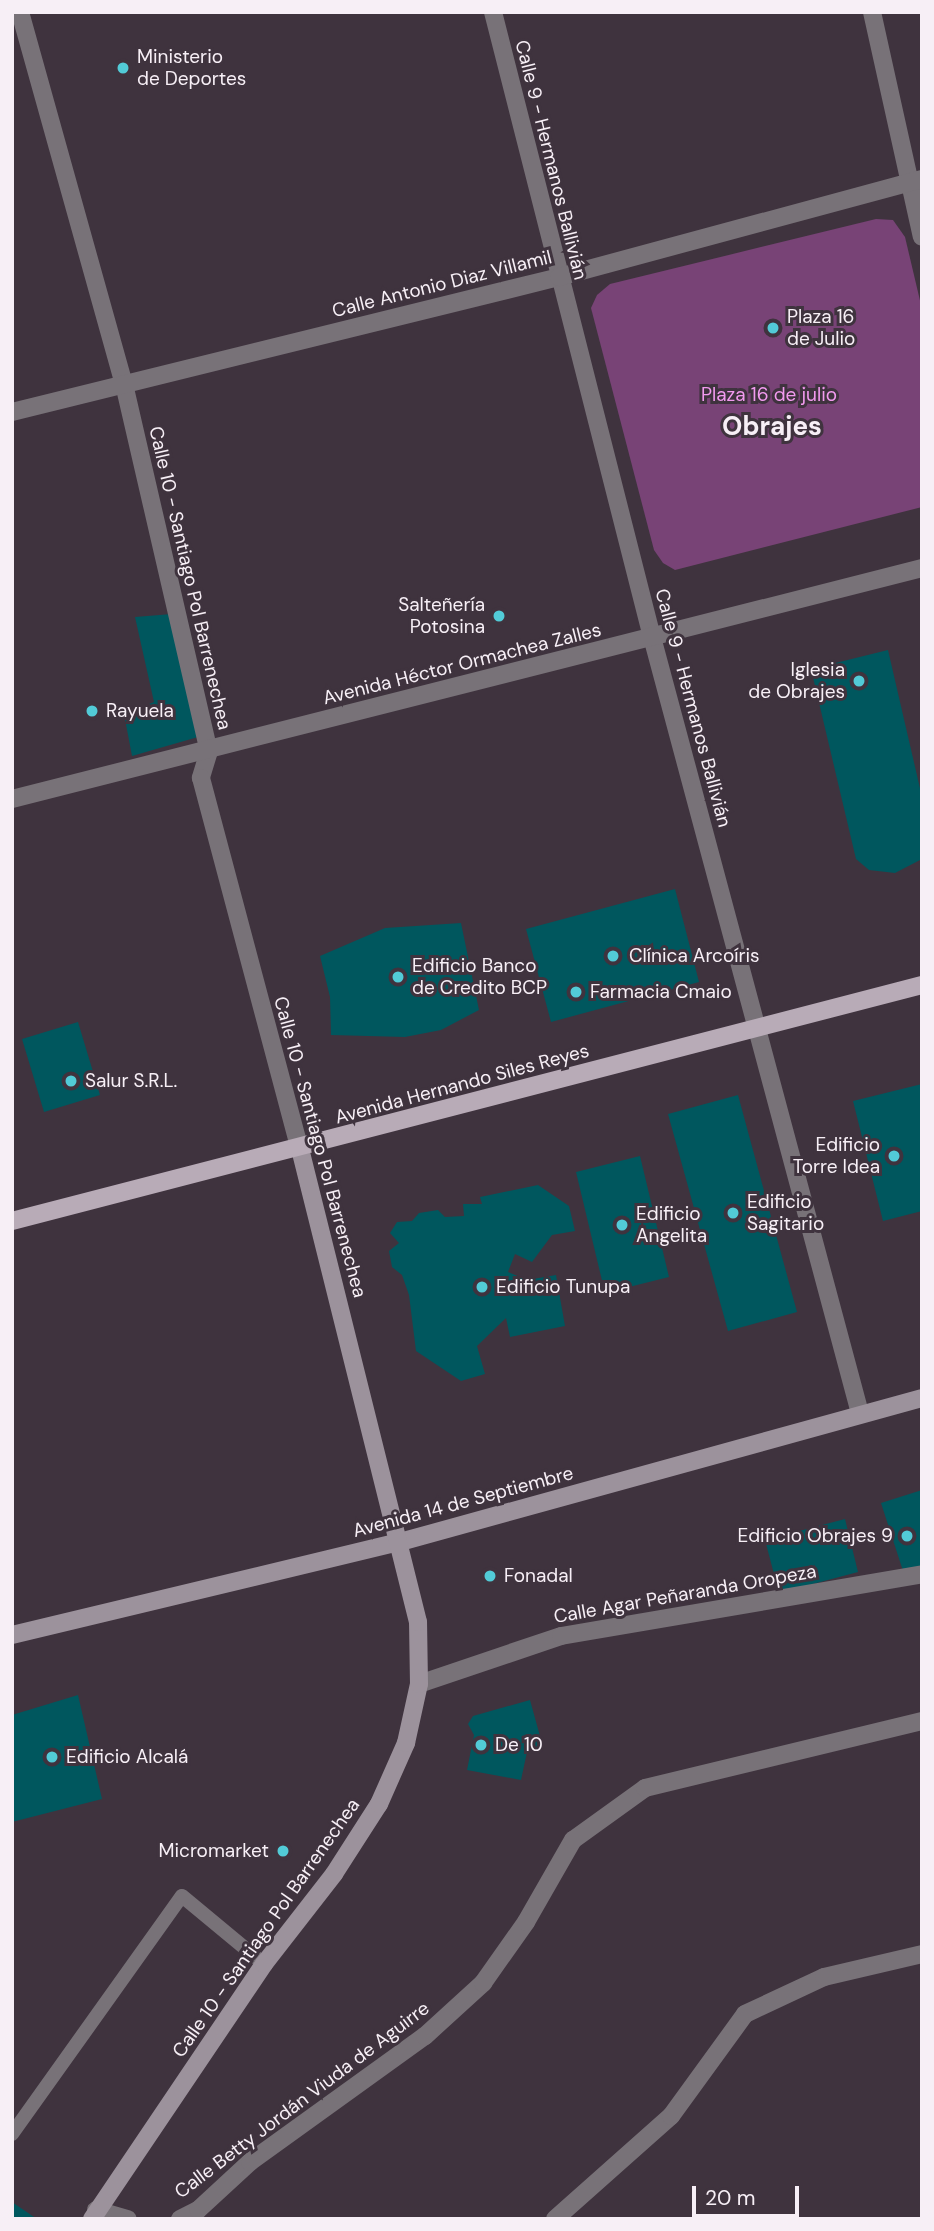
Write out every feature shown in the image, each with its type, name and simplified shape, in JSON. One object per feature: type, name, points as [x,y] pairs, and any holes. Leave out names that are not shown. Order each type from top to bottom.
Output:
[{"type":"main road","name":"Avenida Hernando Siles Reyes","points":[[12,1221],[300,1149],[922,985]]},
{"type":"main road","name":"Calle 10 - Santiago Pol Barrenechea","points":[[94,2215],[264,1964],[334,1874],[379,1804],[406,1743],[419,1684],[418,1622],[300,1149]]},
{"type":"main road","name":"Avenida 14 de Septiembre","points":[[12,1635],[400,1542],[922,1398]]},
{"type":"street","name":"Calle 10 - Santiago Pol Barrenechea","points":[[20,12],[124,384],[209,751],[201,778],[300,1149]]},
{"type":"street","name":"Calle 9 - Hermanos Ballivián","points":[[493,12],[652,637],[860,1413]]},
{"type":"street","points":[[872,12],[915,181],[922,237]]},
{"type":"street","name":"Calle Antonio Diaz Villamil","points":[[12,412],[559,277],[915,181]]},
{"type":"street","name":"Avenida Héctor Ormachea Zalles","points":[[12,799],[922,568]]},
{"type":"street","name":"Calle Agar Peñaranda Oropeza","points":[[419,1684],[561,1636],[922,1573]]},
{"type":"street","name":"Calle Betty Jordán Viuda de Aguirre","points":[[180,2219],[198,2210],[250,2162],[425,2036],[483,1983],[526,1922],[573,1840],[645,1788],[922,1721]]},
{"type":"street","points":[[555,2219],[671,2116],[745,2014],[824,1977],[922,1954]]},
{"type":"street","points":[[94,2215],[128,2219]]},
{"type":"lane","points":[[12,2134],[182,1896],[264,1964]]},
{"type":"green space","name":"Plaza 16 de julio","points":[[876,219],[893,220],[905,237],[922,309],[922,507],[675,570],[663,563],[654,550],[591,308],[597,295],[610,284]]},
{"type":"building","points":[[172,614],[198,737],[132,756],[124,714],[154,702],[135,617]]},
{"type":"building","points":[[888,650],[922,797],[922,859],[895,873],[869,870],[856,859],[811,669]]},
{"type":"building","name":"Clínica Arcoíris","points":[[675,889],[699,982],[551,1022],[526,929]]},
{"type":"building","name":"Edificio Banco de Credito BCP","points":[[461,923],[479,1010],[441,1030],[405,1037],[331,1035],[330,997],[320,956],[385,928]]},
{"type":"building","points":[[78,1022],[100,1095],[44,1112],[22,1039]]},
{"type":"building","name":"Edificio Torre Idea","points":[[922,1084],[922,1211],[883,1221],[853,1101]]},
{"type":"building","name":"Edificio Sagitario","points":[[738,1095],[797,1312],[728,1331],[668,1114]]},
{"type":"building","name":"Edificio Angelita","points":[[640,1156],[669,1277],[605,1293],[576,1172]]},
{"type":"building","name":"Edificio Tunupa","points":[[538,1185],[569,1206],[575,1231],[552,1235],[532,1262],[515,1254],[508,1272],[527,1280],[556,1275],[565,1326],[510,1337],[506,1318],[477,1346],[485,1374],[461,1381],[416,1351],[409,1295],[402,1275],[392,1267],[389,1251],[399,1243],[390,1233],[397,1222],[412,1221],[419,1213],[438,1210],[445,1217],[464,1216],[463,1204],[482,1204],[480,1197]]},
{"type":"building","name":"Edificio Obrajes 9","points":[[922,1490],[922,1569],[904,1574],[881,1503]]},
{"type":"building","points":[[845,1519],[858,1572],[779,1593],[765,1540]]},
{"type":"building","name":"Edificio Alcalá","points":[[78,1695],[102,1799],[12,1822],[12,1715]]},
{"type":"building","points":[[530,1700],[543,1747],[527,1752],[521,1780],[467,1770],[474,1735],[468,1724],[473,1716]]},
{"type":"building","points":[[12,2202],[37,2219],[12,2219]]},
{"type":"place","name":"Ministerio de Deportes","points":[[123,68]]},
{"type":"place","name":"Plaza 16 de Julio","points":[[773,328]]},
{"type":"place","name":"Salteñería Potosina","points":[[499,616]]},
{"type":"place","name":"Iglesia de Obrajes","points":[[859,681]]},
{"type":"place","name":"Rayuela","points":[[92,711]]},
{"type":"place","name":"Clínica Arcoíris","points":[[613,956]]},
{"type":"place","name":"Edificio Banco de Credito BCP","points":[[398,977]]},
{"type":"place","name":"Farmacia Cmaio","points":[[576,992]]},
{"type":"place","name":"Salur S.R.L.","points":[[71,1081]]},
{"type":"place","name":"Edificio Torre Idea","points":[[894,1156]]},
{"type":"place","name":"Edificio Sagitario","points":[[733,1213]]},
{"type":"place","name":"Edificio Angelita","points":[[622,1225]]},
{"type":"place","name":"Edificio Tunupa","points":[[482,1287]]},
{"type":"place","name":"Edificio Obrajes 9","points":[[907,1536]]},
{"type":"place","name":"Fonadal","points":[[490,1576]]},
{"type":"place","name":"De 10","points":[[481,1745]]},
{"type":"place","name":"Edificio Alcalá","points":[[52,1757]]},
{"type":"place","name":"Micromarket","points":[[283,1851]]},
{"type":"district","name":"Obrajes","points":[[772,427]]}]
